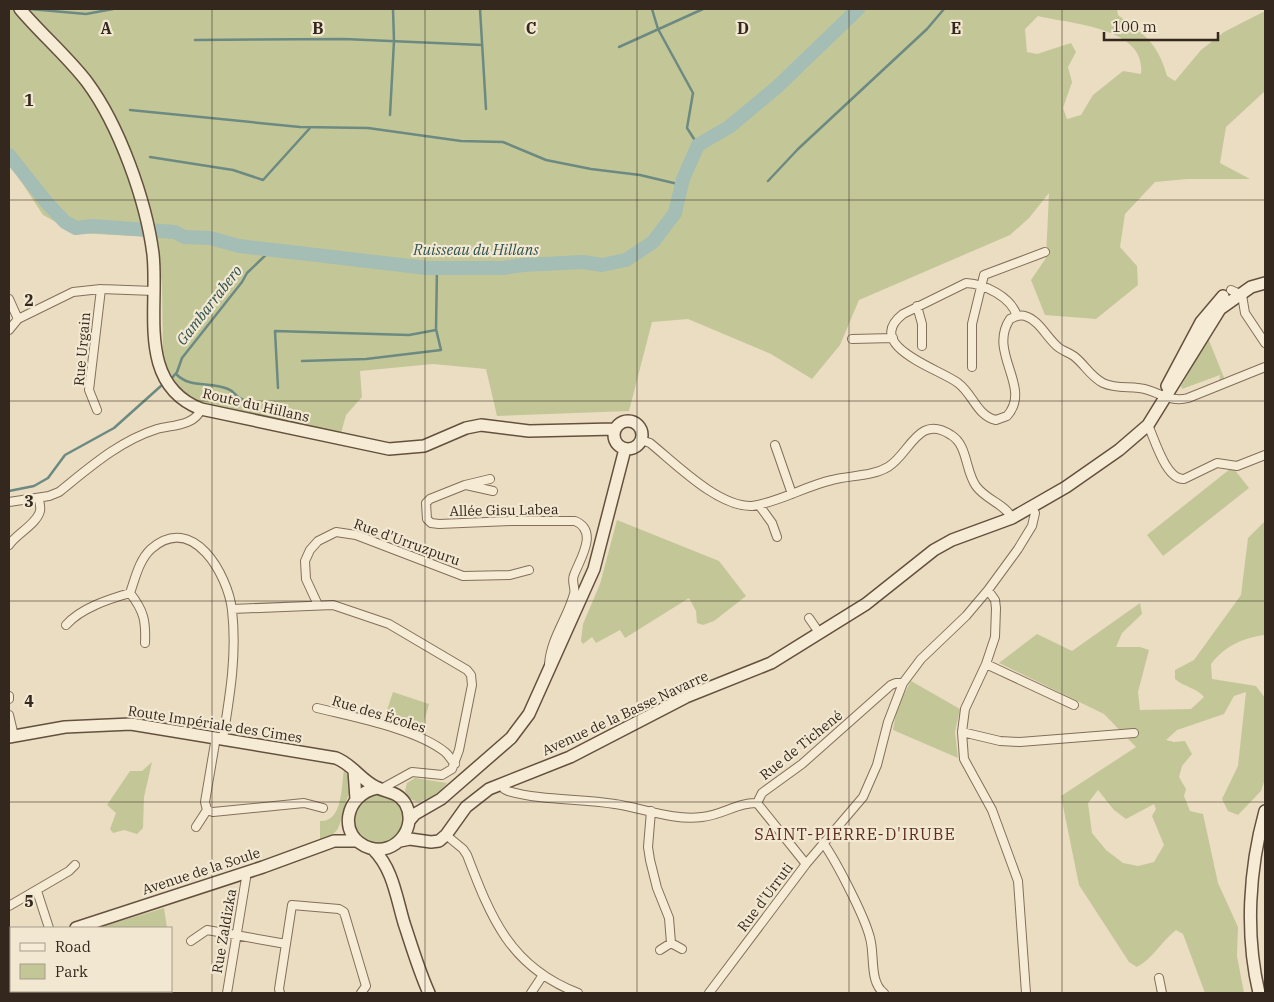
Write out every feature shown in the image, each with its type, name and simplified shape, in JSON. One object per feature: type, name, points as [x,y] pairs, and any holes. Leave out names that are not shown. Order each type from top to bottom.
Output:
[{"type":"street","name":"Route du Hillans","points":[[20,9],[86,81],[102,106],[131,169],[150,238],[156,351],[166,382],[183,401],[200,409],[389,449],[424,446],[466,428],[481,425],[529,431],[612,428]]},
{"type":"street","points":[[972,367],[972,324],[984,275],[1045,252]]},
{"type":"street","name":"Avenue de la Basse Navarre","points":[[446,835],[466,807],[481,794],[502,783],[570,757],[686,697],[754,672],[820,634],[866,604],[934,550],[952,540],[1012,518],[1032,508],[1119,450],[1148,425],[1164,397],[1168,381],[1201,322],[1214,304],[1236,292],[1242,284],[1265,281]]},
{"type":"street","points":[[1017,316],[1013,305],[1008,300],[974,284],[966,283],[917,306],[898,318],[893,328],[893,338],[903,353],[960,384],[974,398],[983,414],[996,420],[1007,416],[1016,404],[1014,383],[1005,357],[1003,335],[1010,319],[1017,316],[1031,319],[1058,348],[1073,355],[1091,375],[1101,382],[1120,388],[1147,390],[1164,397],[1180,400],[1188,398],[1265,366]]},
{"type":"street","points":[[9,330],[18,319],[73,292],[101,289],[154,291]]},
{"type":"street","name":"Rue Urgain","points":[[97,410],[89,390],[101,289]]},
{"type":"street","points":[[1236,292],[1245,313],[1265,343]]},
{"type":"street","points":[[9,299],[18,319]]},
{"type":"street","points":[[917,306],[922,324],[922,346]]},
{"type":"street","points":[[852,339],[893,338]]},
{"type":"street","points":[[9,502],[39,498],[59,492],[104,456],[125,443],[156,430],[190,421],[200,409]]},
{"type":"street","points":[[623,422],[633,422],[640,429],[640,440],[637,445],[625,449],[616,443],[612,428],[623,422]]},
{"type":"street","points":[[1148,425],[1169,473],[1178,480],[1184,480],[1217,463],[1237,466],[1265,455]]},
{"type":"street","points":[[640,440],[650,443],[724,499],[738,505],[759,505],[832,480],[882,470],[898,458],[919,434],[934,429],[946,432],[955,438],[964,454],[974,484],[991,501],[1007,510],[1012,518]]},
{"type":"street","points":[[775,445],[792,494]]},
{"type":"street","points":[[391,876],[395,844],[409,822],[425,808],[441,799],[511,738],[529,714],[599,555],[625,449]]},
{"type":"street","name":"Allée Gisu Labea","points":[[490,479],[465,485],[430,499],[426,503],[427,519],[431,523],[439,524],[511,520],[575,521],[582,524],[588,538],[573,576],[575,592],[550,648],[548,671]]},
{"type":"street","points":[[465,485],[493,491]]},
{"type":"street","points":[[9,545],[15,536],[37,517],[40,510],[39,498]]},
{"type":"street","points":[[759,505],[772,524],[777,537]]},
{"type":"street","name":"Rue de Tichené","points":[[756,803],[762,793],[802,764],[891,686],[896,682],[904,683],[921,659],[966,616],[988,590],[1032,526],[1035,517],[1032,508]]},
{"type":"street","name":"Rue d'Urruzpuru","points":[[318,605],[306,579],[305,561],[310,550],[318,541],[336,532],[356,535],[463,576],[510,575],[529,570]]},
{"type":"street","points":[[130,593],[141,564],[151,549],[170,540],[184,540],[208,552],[218,568],[232,609],[233,678],[205,802],[207,810],[196,827]]},
{"type":"street","points":[[573,576],[580,582],[584,592]]},
{"type":"street","points":[[988,590],[996,608],[995,636],[986,664],[966,709],[962,732],[964,758],[992,810],[1018,880],[1026,993]]},
{"type":"street","points":[[66,625],[71,619],[110,598],[130,593]]},
{"type":"street","points":[[130,593],[139,606],[146,622],[145,643]]},
{"type":"street","points":[[232,609],[333,605],[377,618],[405,632],[467,670],[471,675],[472,685],[455,764],[452,769],[442,775],[418,772],[406,775],[380,788],[362,793],[356,799],[348,814],[348,823],[357,841],[373,849],[383,860],[391,876],[429,990]]},
{"type":"street","points":[[809,618],[820,634]]},
{"type":"street","points":[[986,664],[1074,705]]},
{"type":"street","name":"Rue d'Urruti","points":[[709,993],[806,864],[866,790],[877,765],[888,722],[904,683]]},
{"type":"street","name":"Rue des Écoles","points":[[317,708],[397,730],[431,743],[445,752],[455,764]]},
{"type":"street","points":[[9,715],[11,737]]},
{"type":"street","name":"Route Impériale des Cimes","points":[[11,737],[65,727],[122,724],[336,758],[345,761],[354,770],[380,788]]},
{"type":"street","points":[[962,732],[1020,742],[1134,733]]},
{"type":"street","points":[[354,770],[356,799]]},
{"type":"street","points":[[406,775],[401,783],[402,799],[409,822],[422,841]]},
{"type":"street","points":[[502,783],[504,789],[539,797],[614,803],[651,811],[702,818],[723,813],[747,802],[756,803],[806,864]]},
{"type":"street","points":[[380,788],[425,808]]},
{"type":"street","points":[[207,810],[213,812],[304,803],[323,808]]},
{"type":"street","points":[[651,811],[648,847],[650,860],[678,946],[660,950]]},
{"type":"street","points":[[1259,993],[1253,952],[1252,898],[1257,849],[1265,811]]},
{"type":"street","points":[[334,841],[348,823]]},
{"type":"street","points":[[373,849],[410,839],[431,842],[446,835],[463,849],[467,855],[482,897],[502,935],[528,963],[543,975],[578,993]]},
{"type":"street","name":"Avenue de la Soule","points":[[79,927],[245,873],[334,841],[357,841]]},
{"type":"street","points":[[824,844],[867,927],[873,953],[877,986],[884,993]]},
{"type":"street","points":[[9,906],[37,891],[75,865]]},
{"type":"street","name":"Rue Zaldizka","points":[[227,993],[246,878],[245,873]]},
{"type":"street","points":[[37,891],[49,927]]},
{"type":"street","points":[[280,993],[278,989],[292,905],[339,909],[344,912],[366,986],[361,993]]},
{"type":"street","points":[[191,941],[207,930],[286,944]]},
{"type":"street","points":[[531,993],[543,975]]},
{"type":"street","points":[[1159,978],[1162,993]]},
{"type":"green space","points":[[9,9],[1117,9],[1118,15],[1149,40],[1159,55],[1167,76],[1175,81],[1201,50],[1224,32],[1265,11],[1265,91],[1226,127],[1220,163],[1250,179],[1187,179],[1155,182],[1125,214],[1120,247],[1137,266],[1138,285],[1096,319],[1045,315],[1031,280],[1046,258],[1049,193],[1029,218],[1010,235],[859,300],[840,345],[812,379],[771,354],[688,319],[652,322],[629,411],[497,416],[486,369],[433,364],[360,371],[362,397],[346,415],[341,433],[204,404],[181,392],[163,360],[162,284],[156,237],[76,233],[43,215],[9,163]],"holes":[[[1038,16],[1086,25],[1119,37],[1132,46],[1140,58],[1141,74],[1123,71],[1093,95],[1081,115],[1067,119],[1063,108],[1072,82],[1068,67],[1076,52],[1071,43],[1037,54],[1027,52],[1025,29]]]},
{"type":"green space","points":[[1208,338],[1225,380],[1219,382],[1220,375],[1182,389],[1181,386]]},
{"type":"green space","points":[[1230,469],[1234,469],[1249,488],[1163,556],[1147,535]]},
{"type":"green space","points":[[617,520],[719,561],[746,596],[714,621],[703,625],[697,623],[696,611],[689,598],[625,638],[620,630],[596,643],[592,637],[583,644],[581,641],[583,624],[600,584]]},
{"type":"green space","points":[[1265,521],[1265,635],[1249,638],[1235,644],[1222,652],[1211,664],[1212,679],[1256,686],[1265,698],[1265,779],[1261,791],[1238,815],[1228,811],[1222,799],[1238,766],[1246,692],[1234,696],[1224,714],[1177,730],[1166,740],[1174,742],[1185,741],[1192,754],[1182,766],[1179,777],[1186,789],[1184,796],[1190,811],[1203,814],[1218,883],[1238,927],[1237,956],[1244,993],[1205,993],[1183,934],[1176,930],[1137,967],[1129,962],[1079,885],[1061,796],[1136,747],[1104,714],[999,663],[1037,634],[1072,651],[1140,603],[1142,614],[1122,633],[1116,647],[1140,647],[1149,650],[1138,692],[1140,710],[1191,709],[1204,697],[1175,679],[1175,670],[1194,660],[1241,595],[1248,538]],"holes":[[[1098,790],[1114,810],[1126,819],[1154,804],[1156,809],[1152,816],[1164,845],[1154,862],[1138,866],[1123,863],[1106,850],[1092,833],[1088,803]]]},
{"type":"green space","points":[[911,681],[960,709],[955,732],[958,758],[893,730],[897,707]]},
{"type":"green space","points":[[393,692],[429,704],[423,725],[386,713]]},
{"type":"green space","points":[[152,762],[144,797],[143,828],[137,834],[124,830],[113,833],[110,829],[116,813],[107,805],[130,771],[142,771]]},
{"type":"green space","points":[[344,770],[351,786],[339,826],[335,833],[320,840],[320,821],[328,820],[337,810]]},
{"type":"green space","points":[[415,778],[447,783],[432,797],[420,801],[409,797],[405,791],[407,783]]},
{"type":"green space","points":[[374,794],[384,794],[397,801],[404,814],[404,824],[397,837],[384,844],[374,844],[365,840],[358,833],[354,824],[354,814],[358,805],[365,798]]},
{"type":"green space","points":[[164,908],[167,927],[100,927]]},
{"type":"waterway","points":[[30,9],[86,14],[113,9]]},
{"type":"waterway","points":[[390,115],[394,41],[393,9]]},
{"type":"waterway","points":[[480,9],[486,109]]},
{"type":"waterway","points":[[652,9],[658,29],[693,93],[687,128],[698,145]]},
{"type":"waterway","points":[[619,47],[703,9]]},
{"type":"waterway","name":"Ruisseau du Hillans","points":[[9,155],[48,204],[65,222],[76,228],[92,226],[175,232],[184,237],[210,238],[239,246],[427,268],[503,268],[583,262],[602,265],[626,260],[653,242],[675,213],[683,179],[698,145],[729,127],[777,87],[858,9]]},
{"type":"waterway","points":[[768,181],[798,149],[927,29],[944,9]]},
{"type":"waterway","points":[[195,40],[344,39],[482,45]]},
{"type":"waterway","points":[[130,110],[300,127],[368,128],[461,141],[503,142],[546,160],[591,169],[640,175],[682,185]]},
{"type":"waterway","points":[[150,157],[233,170],[263,180],[310,128]]},
{"type":"waterway","name":"Gambarrabero","points":[[171,379],[177,372],[182,358],[247,273],[271,250]]},
{"type":"waterway","points":[[302,361],[366,359],[441,350],[436,329],[437,268]]},
{"type":"waterway","points":[[278,388],[275,331],[409,335],[436,330]]},
{"type":"waterway","points":[[176,374],[188,382],[214,385],[228,389],[247,401]]},
{"type":"waterway","name":"Gambarrabero","points":[[9,491],[34,486],[48,478],[65,455],[114,428],[162,385]]},
{"type":"district","name":"SAINT-PIERRE-D'IRUBE","points":[[855,834]]}]
